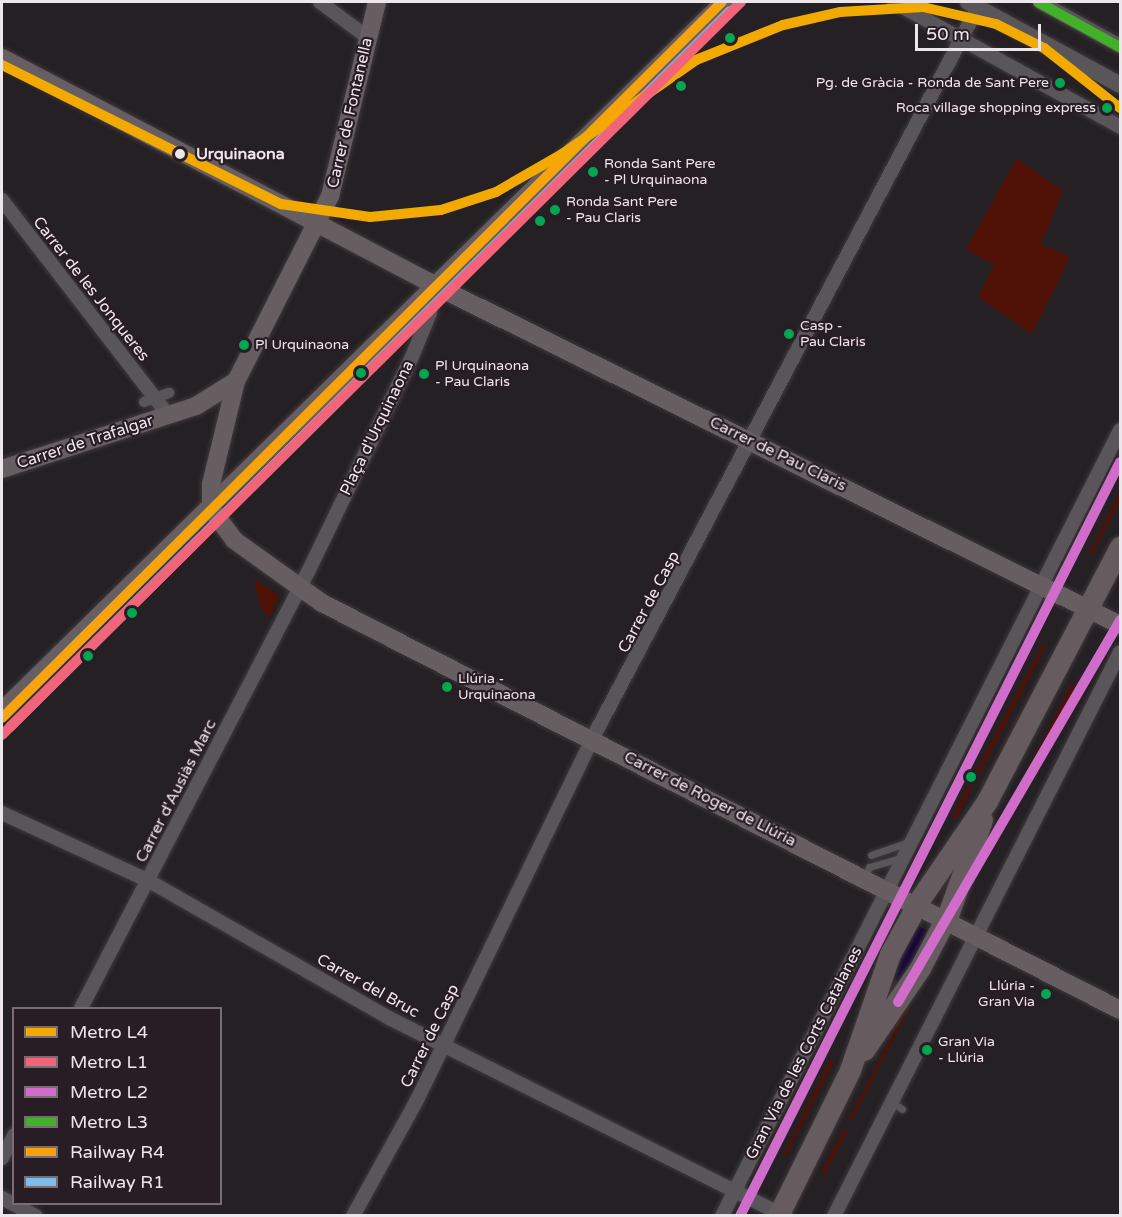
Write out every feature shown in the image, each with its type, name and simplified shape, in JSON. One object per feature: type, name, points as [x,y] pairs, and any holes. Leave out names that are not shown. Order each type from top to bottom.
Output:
[{"type":"main road","name":"Carrer de Fontanella","points":[[319,224],[334,185],[377,2]]},
{"type":"main road","points":[[2,711],[211,509],[434,285],[724,2]]},
{"type":"main road","points":[[2,58],[434,285]]},
{"type":"main road","points":[[299,588],[236,543],[211,509],[211,484],[236,381],[319,224]]},
{"type":"main road","name":"Carrer de Pau Claris","points":[[434,285],[1120,625]]},
{"type":"main road","points":[[168,416],[215,398],[236,381]]},
{"type":"main road","name":"Carrer de Trafalgar","points":[[2,470],[168,416]]},
{"type":"main road","name":"Gran Via de les Corts Catalanes","points":[[781,1215],[850,1070],[886,964],[916,906],[987,801],[1120,547]]},
{"type":"main road","name":"Carrer de Roger de Llúria","points":[[299,588],[1120,1010]]},
{"type":"main road","name":"Gran Via de les Corts Catalanes","points":[[850,1070],[920,968],[945,920],[987,801]]},
{"type":"street","points":[[320,2],[368,37]]},
{"type":"street","points":[[894,2],[1120,127]]},
{"type":"street","points":[[1040,2],[1120,46]]},
{"type":"street","points":[[973,4],[1120,85]]},
{"type":"street","name":"Carrer de Casp","points":[[353,1215],[443,1046],[593,739],[960,40],[973,4]]},
{"type":"street","name":"Carrer de les Jonqueres","points":[[2,200],[149,400],[168,416]]},
{"type":"street","name":"Plaça d'Urquinaona","points":[[299,588],[411,359],[430,313],[434,285]]},
{"type":"street","points":[[149,400],[169,393]]},
{"type":"street","name":"Gran Via de les Corts Catalanes","points":[[722,1215],[888,892],[1120,430]]},
{"type":"street","name":"Carrer d'Ausiàs Marc","points":[[82,1007],[149,881],[299,588]]},
{"type":"street","points":[[834,1215],[897,1106],[977,936],[1120,652]]},
{"type":"street","name":"Carrer del Bruc","points":[[2,813],[149,881],[443,1046],[781,1215]]},
{"type":"street","points":[[2,1158],[12,1140]]},
{"type":"street","points":[[16,1205],[36,1215]]},
{"type":"lane","points":[[871,855],[912,842]]},
{"type":"lane","points":[[864,879],[869,867],[905,856]]},
{"type":"shaded area","points":[[1017,158],[1063,191],[1041,244],[1070,257],[1032,334],[978,297],[994,265],[966,249]]},
{"type":"shaded area","points":[[1120,490],[1120,500],[1092,555],[1089,553]]},
{"type":"shaded area","points":[[254,579],[279,595],[269,618],[260,605]]},
{"type":"shaded area","points":[[1042,645],[1046,646],[956,819],[952,817]]},
{"type":"shaded area","points":[[1071,684],[1075,686],[988,858],[984,857]]},
{"type":"shaded area","points":[[917,925],[930,932],[901,983],[893,978]]},
{"type":"shaded area","points":[[907,1006],[910,1007],[852,1121],[849,1119]]},
{"type":"shaded area","points":[[830,1060],[834,1062],[786,1156],[783,1155]]},
{"type":"shaded area","points":[[844,1128],[848,1130],[824,1175],[821,1173]]},
{"type":"metro line","name":"L1","points":[[2,735],[741,2]]},
{"type":"metro line","name":"L3","points":[[1038,2],[1120,47]]},
{"type":"metro line","name":"L4","points":[[2,65],[281,204],[370,217],[441,210],[496,192],[562,154],[696,60],[783,25],[840,12],[923,7],[996,24],[1044,48],[1120,108]]},
{"type":"metro line","name":"L2","points":[[740,1216],[1120,462]]},
{"type":"metro line","name":"L2","points":[[898,1002],[1120,620]]},
{"type":"rail line","name":"R4","points":[[2,718],[722,2]]},
{"type":"rail line","name":"R1","points":[[10,727],[730,11]]},
{"type":"place","name":"Pg. de Gràcia - Ronda de Sant Pere","points":[[1060,83]]},
{"type":"place","name":"Roca village shopping express","points":[[1107,108]]},
{"type":"place","name":"Urquinaona","points":[[180,154]]},
{"type":"place","name":"Ronda Sant Pere - Pl Urquinaona","points":[[593,172]]},
{"type":"place","name":"Ronda Sant Pere - Pau Claris","points":[[555,210]]},
{"type":"place","name":"Casp - Pau Claris","points":[[789,334]]},
{"type":"place","name":"Pl Urquinaona","points":[[244,345]]},
{"type":"place","name":"Pl Urquinaona - Pau Claris","points":[[424,374]]},
{"type":"place","name":"Llúria - Urquinaona","points":[[447,687]]},
{"type":"place","name":"Llúria - Gran Via","points":[[1046,994]]},
{"type":"place","name":"Gran Via - Llúria","points":[[927,1050]]}]
